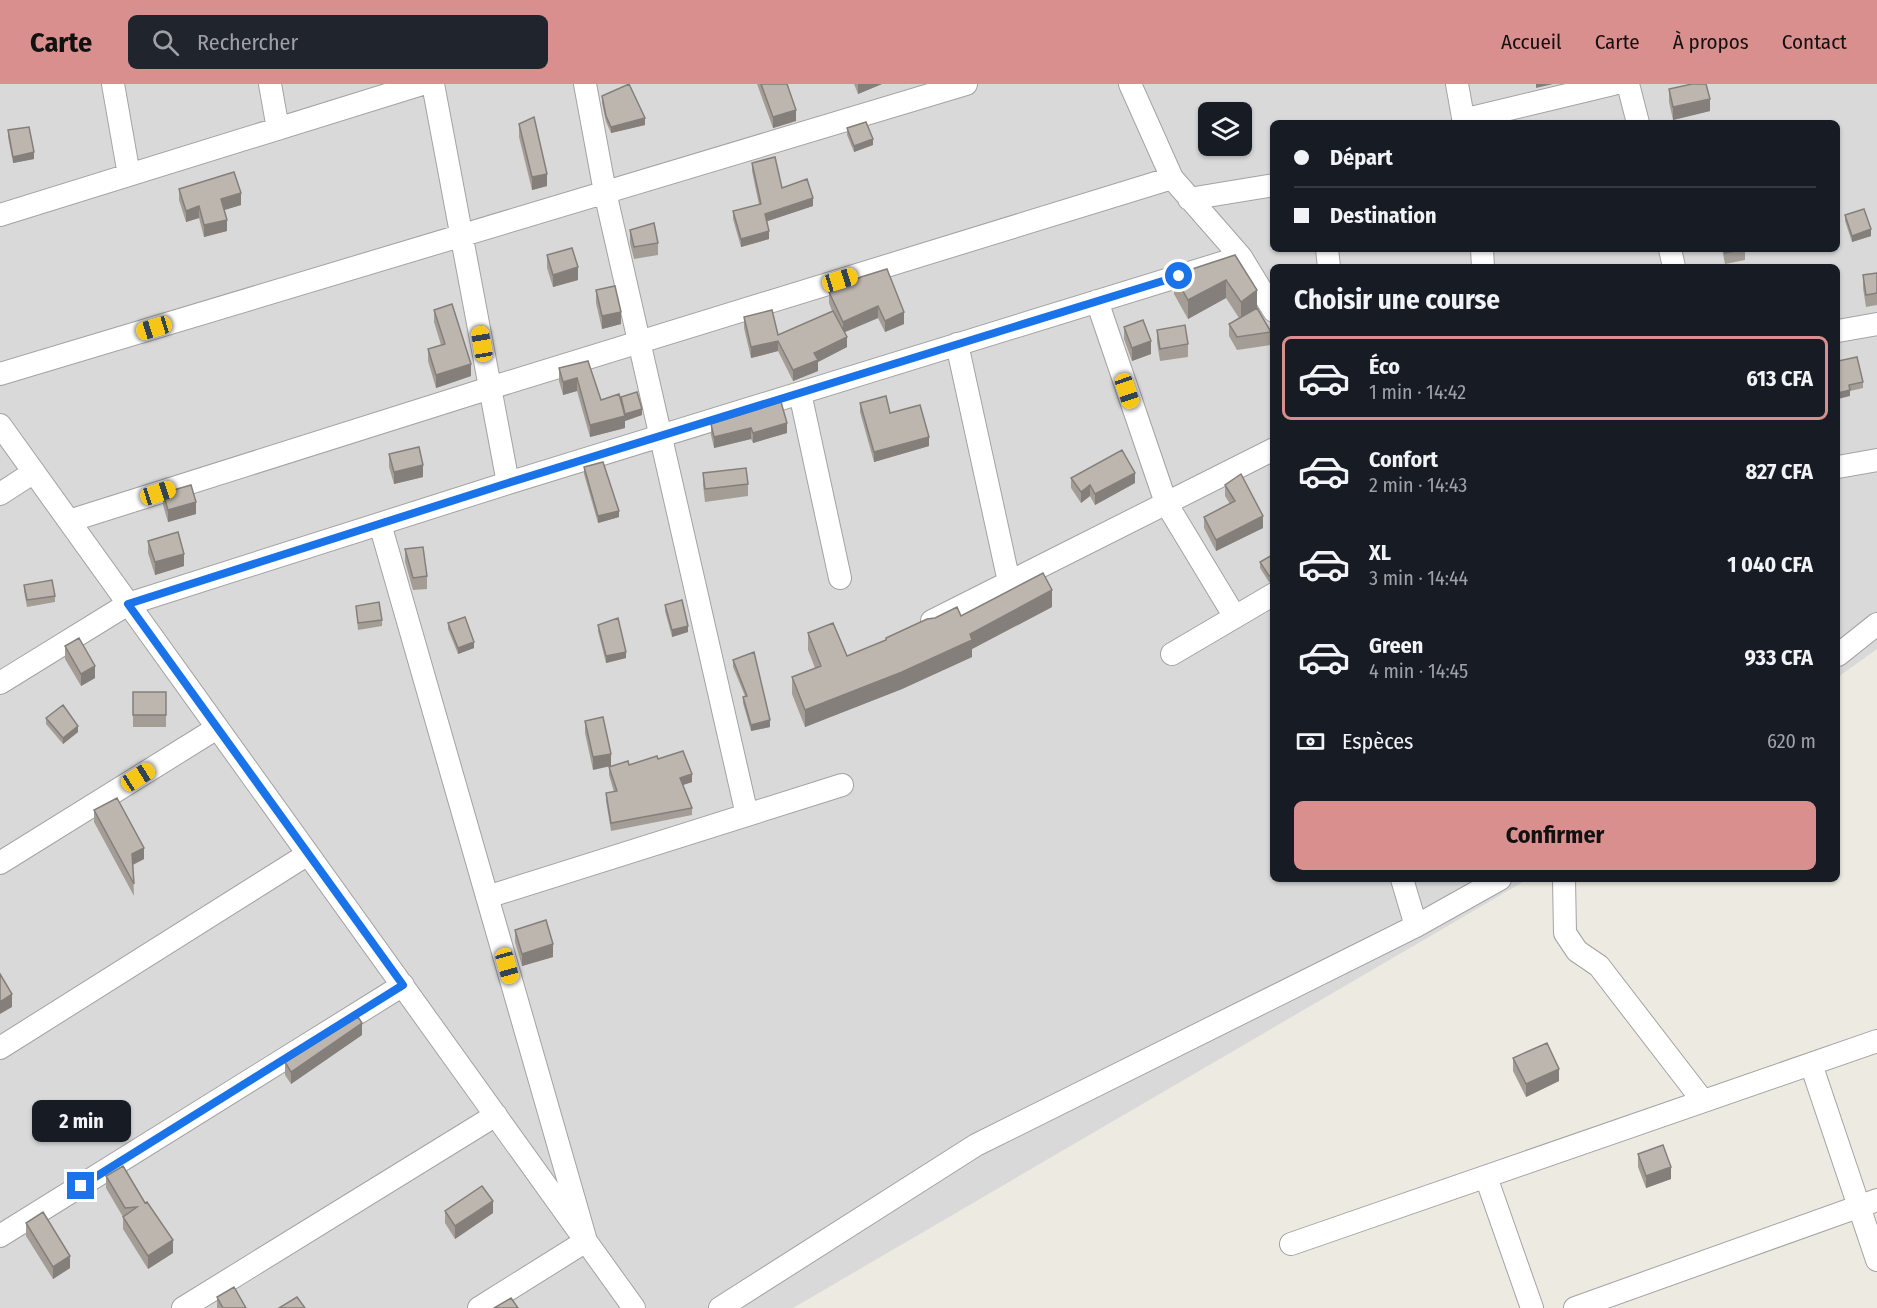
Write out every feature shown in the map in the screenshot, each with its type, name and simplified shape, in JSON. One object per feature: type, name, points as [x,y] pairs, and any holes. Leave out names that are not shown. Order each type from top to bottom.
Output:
[{"type":"street","points":[[113,84],[129,175]]},
{"type":"street","points":[[270,84],[278,129]]},
{"type":"street","points":[[0,215],[422,84]]},
{"type":"street","points":[[433,84],[508,483]]},
{"type":"street","points":[[585,84],[605,192],[747,815]]},
{"type":"street","points":[[0,374],[966,84]]},
{"type":"street","points":[[1130,84],[1172,178],[1241,257],[1270,304]]},
{"type":"street","points":[[1457,84],[1464,120]]},
{"type":"street","points":[[1468,120],[1613,84]]},
{"type":"street","points":[[1628,84],[1637,120]]},
{"type":"street","points":[[69,521],[490,388],[1172,178]]},
{"type":"street","points":[[1189,199],[1270,186]]},
{"type":"street","points":[[0,683],[128,604],[508,483],[1241,257]]},
{"type":"street","points":[[1097,301],[1166,503],[1235,617]]},
{"type":"street","points":[[1840,331],[1877,324]]},
{"type":"street","points":[[957,344],[1009,582]]},
{"type":"street","points":[[800,393],[840,578]]},
{"type":"street","points":[[0,425],[634,1308]]},
{"type":"street","points":[[929,623],[1270,450]]},
{"type":"street","points":[[1840,467],[1877,460]]},
{"type":"street","points":[[0,494],[34,472]]},
{"type":"street","points":[[380,524],[586,1241]]},
{"type":"street","points":[[1172,654],[1270,596]]},
{"type":"street","points":[[1840,653],[1877,624]]},
{"type":"street","points":[[0,863],[217,728]]},
{"type":"street","points":[[487,897],[842,785]]},
{"type":"street","points":[[0,1048],[308,854]]},
{"type":"street","points":[[1403,882],[1416,926]]},
{"type":"street","points":[[720,1308],[976,1145],[1416,926],[1495,882]]},
{"type":"street","points":[[1564,882],[1565,933],[1577,951],[1599,966],[1703,1101]]},
{"type":"street","points":[[0,1236],[403,985]]},
{"type":"street","points":[[1292,1245],[1877,1041]]},
{"type":"street","points":[[1811,1064],[1868,1203],[1877,1260]]},
{"type":"street","points":[[183,1308],[496,1115]]},
{"type":"street","points":[[1486,1177],[1532,1308]]},
{"type":"street","points":[[1575,1308],[1868,1203]]},
{"type":"street","points":[[479,1308],[586,1241]]},
{"type":"shaded area","points":[[0,84],[1877,84],[1877,649],[1840,676],[1840,264],[1270,264],[1270,882],[1523,882],[793,1308],[0,1308]]},
{"type":"building","points":[[629,84],[645,118],[611,127],[602,96]]},
{"type":"building","points":[[761,84],[787,84],[796,110],[773,117]]},
{"type":"building","points":[[1692,84],[1706,84],[1710,99],[1673,107],[1669,89]]},
{"type":"building","points":[[534,117],[547,174],[532,177],[519,124]]},
{"type":"building","points":[[866,122],[873,139],[854,146],[847,128]]},
{"type":"building","points":[[29,127],[34,152],[13,157],[8,130]]},
{"type":"building","points":[[775,157],[782,188],[807,179],[813,198],[765,214],[769,231],[741,239],[733,211],[761,204],[752,163]]},
{"type":"building","points":[[234,172],[241,193],[221,199],[227,220],[204,225],[199,206],[186,211],[179,189]]},
{"type":"building","points":[[1864,209],[1871,229],[1852,236],[1845,215]]},
{"type":"building","points":[[654,223],[658,243],[634,247],[630,230]]},
{"type":"building","points":[[572,248],[578,267],[553,275],[547,255]]},
{"type":"building","points":[[1235,255],[1257,290],[1241,302],[1226,280],[1188,300],[1174,275]]},
{"type":"building","points":[[887,269],[904,312],[885,321],[878,306],[843,322],[829,292],[861,277]]},
{"type":"building","points":[[1877,273],[1877,293],[1866,295],[1863,275]]},
{"type":"building","points":[[615,286],[621,312],[602,316],[596,290]]},
{"type":"building","points":[[452,304],[471,364],[436,375],[428,349],[445,344],[434,310]]},
{"type":"building","points":[[1257,308],[1270,332],[1237,337],[1229,324]]},
{"type":"building","points":[[772,310],[778,335],[833,311],[847,337],[814,353],[818,360],[793,370],[778,341],[751,347],[744,317]]},
{"type":"building","points":[[1143,320],[1151,341],[1132,348],[1124,327]]},
{"type":"building","points":[[1185,325],[1188,344],[1160,349],[1157,330]]},
{"type":"building","points":[[1857,357],[1863,382],[1849,385],[1850,390],[1840,392],[1840,361]]},
{"type":"building","points":[[588,361],[601,400],[619,394],[625,416],[590,425],[577,378],[563,382],[559,368]]},
{"type":"building","points":[[637,392],[642,409],[625,414],[621,397]]},
{"type":"building","points":[[886,396],[890,413],[920,405],[929,437],[874,452],[860,403]]},
{"type":"building","points":[[781,402],[787,423],[753,433],[751,428],[714,437],[711,424]]},
{"type":"building","points":[[419,447],[423,465],[394,472],[389,454]]},
{"type":"building","points":[[1122,450],[1135,473],[1095,494],[1090,485],[1081,492],[1071,478]]},
{"type":"building","points":[[603,462],[619,511],[598,516],[584,467]]},
{"type":"building","points":[[746,468],[748,484],[705,489],[703,473]]},
{"type":"building","points":[[1241,474],[1263,516],[1216,540],[1204,517],[1235,501],[1225,485]]},
{"type":"building","points":[[191,485],[196,502],[168,510],[163,493]]},
{"type":"building","points":[[178,532],[184,554],[155,562],[148,541]]},
{"type":"building","points":[[423,547],[427,576],[413,578],[405,549]]},
{"type":"building","points":[[1270,556],[1270,576],[1269,576],[1260,562]]},
{"type":"building","points":[[1043,573],[1052,590],[970,634],[972,640],[902,672],[805,710],[792,677],[821,666],[808,633],[833,623],[847,656],[957,607],[961,616]]},
{"type":"building","points":[[52,580],[55,596],[27,600],[24,585]]},
{"type":"building","points":[[682,600],[688,626],[672,630],[665,605]]},
{"type":"building","points":[[379,602],[382,620],[358,623],[356,606]]},
{"type":"building","points":[[465,617],[474,642],[458,648],[448,623]]},
{"type":"building","points":[[618,618],[626,652],[606,656],[598,625]]},
{"type":"building","points":[[79,638],[95,666],[81,674],[65,646]]},
{"type":"building","points":[[754,652],[770,720],[751,725],[743,697],[747,696],[733,660]]},
{"type":"building","points":[[133,692],[166,692],[166,715],[133,715]]},
{"type":"building","points":[[63,705],[78,726],[63,738],[46,718]]},
{"type":"building","points":[[603,717],[611,754],[593,757],[585,721]]},
{"type":"building","points":[[683,751],[692,774],[680,778],[692,808],[611,823],[606,793],[617,791],[609,767],[628,761],[629,765],[657,756],[658,759]]},
{"type":"building","points":[[117,798],[144,848],[132,854],[134,884],[94,810]]},
{"type":"building","points":[[546,920],[553,944],[522,954],[515,930]]},
{"type":"building","points":[[0,974],[12,994],[0,1002]]},
{"type":"building","points":[[358,1017],[362,1023],[291,1072],[285,1062]]},
{"type":"building","points":[[1547,1043],[1559,1069],[1526,1084],[1513,1058]]},
{"type":"building","points":[[1663,1145],[1671,1167],[1646,1176],[1638,1154]]},
{"type":"building","points":[[123,1166],[145,1203],[147,1202],[173,1240],[148,1256],[123,1217],[137,1207],[125,1208],[106,1176]]},
{"type":"building","points":[[482,1186],[493,1201],[455,1226],[445,1211]]},
{"type":"building","points":[[43,1212],[70,1256],[53,1267],[26,1223]]},
{"type":"building","points":[[234,1287],[246,1308],[223,1308],[217,1297]]},
{"type":"building","points":[[297,1297],[305,1308],[279,1308]]},
{"type":"building","points":[[511,1298],[518,1308],[494,1308]]},
{"type":"route","points":[[81,1186],[403,985],[128,604],[508,483],[1179,276]]}]
